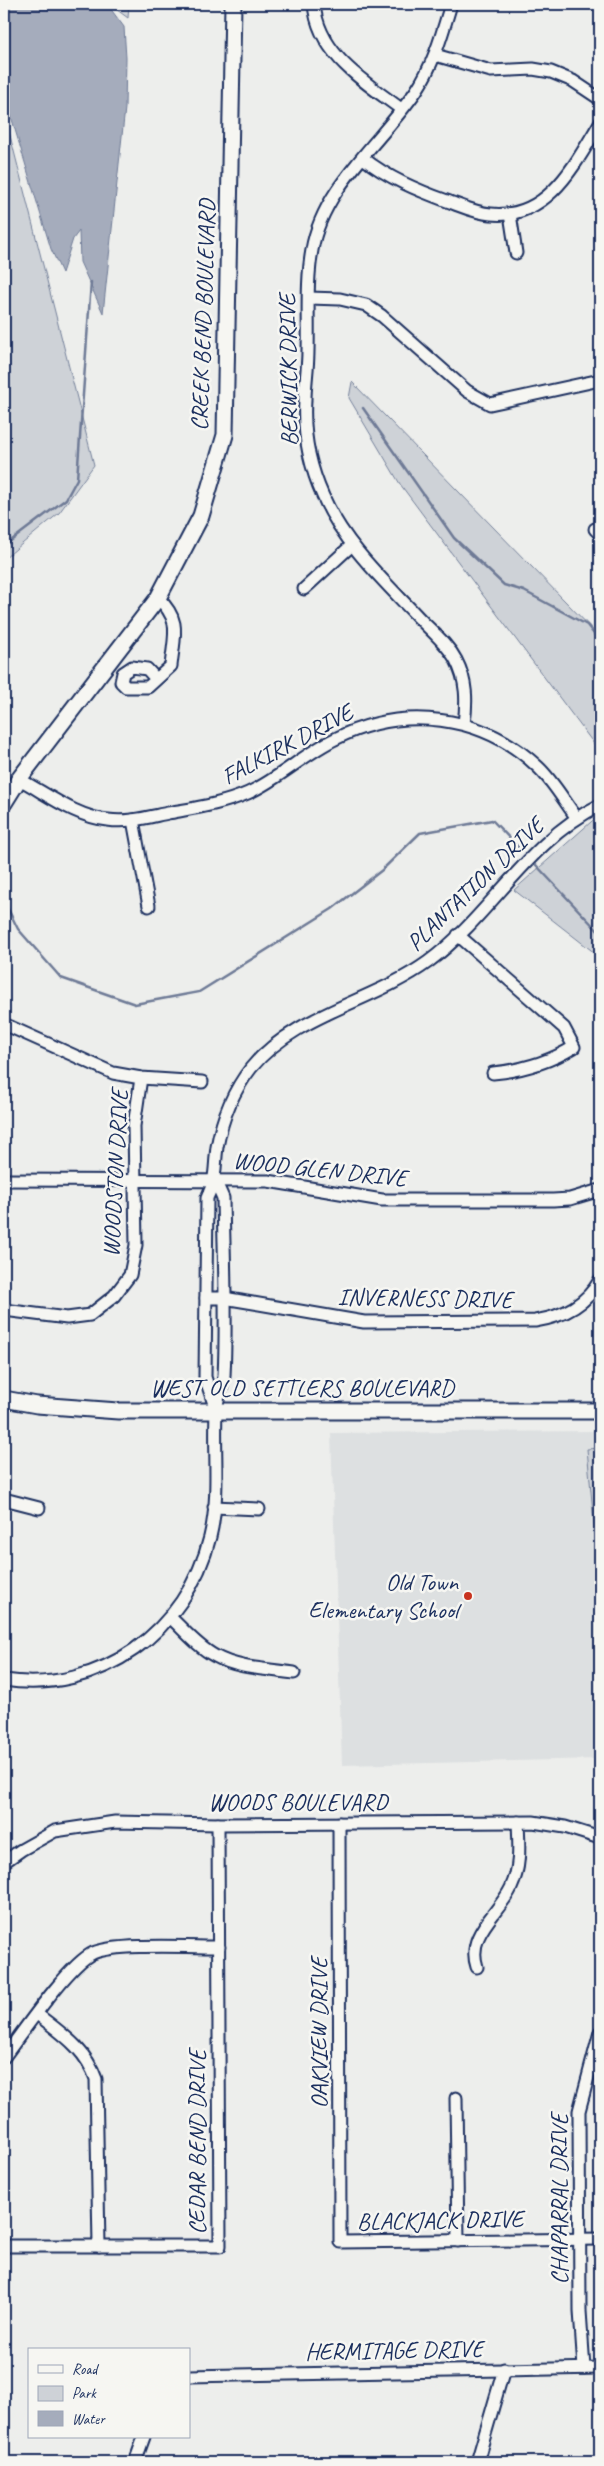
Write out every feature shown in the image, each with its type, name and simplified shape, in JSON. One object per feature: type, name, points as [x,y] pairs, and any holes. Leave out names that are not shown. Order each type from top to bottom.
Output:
[{"type":"street","name":"CREEK BEND BOULEVARD","points":[[4,803],[19,779],[158,598],[202,516],[225,435],[233,4]]},
{"type":"street","points":[[314,4],[324,38],[337,58],[401,109]]},
{"type":"street","name":"BERWICK DRIVE","points":[[451,4],[435,55],[416,90],[333,197],[316,230],[308,279],[305,401],[309,449],[323,496],[352,545],[443,641],[456,660],[462,674],[466,697],[464,724]]},
{"type":"street","points":[[435,55],[491,70],[533,69],[551,72],[573,81],[600,99]]},
{"type":"street","points":[[363,158],[389,176],[431,196],[472,210],[490,214],[510,214],[541,201],[558,188],[600,123]]},
{"type":"street","points":[[510,214],[516,254]]},
{"type":"street","points":[[309,298],[340,299],[366,305],[382,316],[467,391],[490,404],[600,380]]},
{"type":"street","points":[[304,589],[352,545]]},
{"type":"street","points":[[156,679],[172,666],[175,621],[171,610],[158,598]]},
{"type":"street","name":"FALKIRK DRIVE","points":[[19,779],[78,812],[93,818],[133,820],[217,804],[247,793],[333,740],[370,725],[394,720],[426,718],[464,724],[500,738],[527,757],[550,780],[577,818]]},
{"type":"street","name":"PLANTATION DRIVE","points":[[216,1410],[205,1377],[207,1198],[215,1180],[217,1148],[225,1117],[242,1081],[262,1056],[301,1028],[414,971],[440,952],[550,839],[577,818],[600,805]]},
{"type":"street","points":[[133,820],[149,906]]},
{"type":"street","points":[[458,935],[564,1028],[574,1047],[557,1057],[523,1070],[493,1073]]},
{"type":"street","points":[[4,1024],[113,1073],[140,1078],[202,1082]]},
{"type":"street","name":"WOODSTON DRIVE","points":[[4,1310],[67,1318],[90,1315],[114,1296],[130,1275],[136,1245],[134,1126],[140,1078]]},
{"type":"street","name":"WOOD GLEN DRIVE","points":[[4,1180],[268,1181],[382,1200],[553,1200],[570,1199],[600,1191]]},
{"type":"street","name":"PLANTATION DRIVE","points":[[4,1680],[51,1682],[96,1671],[136,1650],[171,1618],[198,1570],[210,1538],[216,1491],[216,1410],[224,1378],[223,1198],[215,1180]]},
{"type":"street","name":"INVERNESS DRIVE","points":[[206,1298],[224,1298],[364,1322],[535,1321],[559,1315],[573,1308],[590,1294],[600,1280]]},
{"type":"street","name":"WEST OLD SETTLERS BOULEVARD","points":[[4,1399],[37,1405],[118,1411],[600,1410]]},
{"type":"street","points":[[4,1499],[39,1508]]},
{"type":"street","points":[[214,1507],[260,1509]]},
{"type":"street","points":[[171,1618],[204,1649],[215,1656],[233,1663],[294,1673]]},
{"type":"street","name":"WOODS BOULEVARD","points":[[4,1862],[55,1831],[115,1822],[218,1824],[518,1822],[549,1824],[600,1838]]},
{"type":"street","points":[[477,1967],[474,1948],[477,1937],[504,1900],[516,1874],[519,1854],[518,1822]]},
{"type":"street","name":"OAKVIEW DRIVE","points":[[339,1823],[340,2242]]},
{"type":"street","name":"CEDAR BEND DRIVE","points":[[4,2246],[220,2246],[218,1824]]},
{"type":"street","points":[[4,2057],[74,1968],[93,1953],[110,1948],[219,1947]]},
{"type":"street","points":[[37,2014],[77,2045],[89,2061],[96,2079],[99,2246]]},
{"type":"street","name":"CHAPARRAL DRIVE","points":[[584,2368],[580,2311],[579,2111],[600,2032]]},
{"type":"street","points":[[456,2098],[458,2240]]},
{"type":"street","name":"BLACKJACK DRIVE","points":[[340,2242],[600,2239]]},
{"type":"street","name":"HERMITAGE DRIVE","points":[[190,2376],[600,2368]]},
{"type":"street","points":[[477,2462],[504,2369]]},
{"type":"street","points":[[135,2462],[144,2438]]},
{"type":"shaded area","name":"Old Town Elementary School","points":[[600,1431],[600,1759],[342,1765],[331,1433]]},
{"type":"green space","points":[[109,4],[129,4],[128,18]]},
{"type":"green space","points":[[4,112],[94,465],[59,513],[4,559]]},
{"type":"green space","points":[[352,382],[600,637],[600,752],[400,484],[349,398]]},
{"type":"green space","points":[[600,814],[600,957],[514,890]]},
{"type":"green space","points":[[600,1448],[600,1533],[595,1534],[587,1449]]},
{"type":"water","points":[[4,4],[107,4],[124,27],[126,58],[125,108],[103,313],[80,262],[79,231],[73,239],[62,273],[51,249],[4,93]]},
{"type":"waterway","points":[[4,546],[66,499],[77,479],[91,282]]},
{"type":"waterway","points":[[363,408],[454,538],[504,585],[524,591],[587,625],[600,642]]},
{"type":"waterway","points":[[4,901],[18,929],[61,978],[135,1004],[199,992],[332,909],[382,870],[420,833],[492,820],[518,847]]},
{"type":"waterway","points":[[536,865],[600,933]]},
{"type":"place","name":"Old Town Elementary School","points":[[468,1596]]}]
